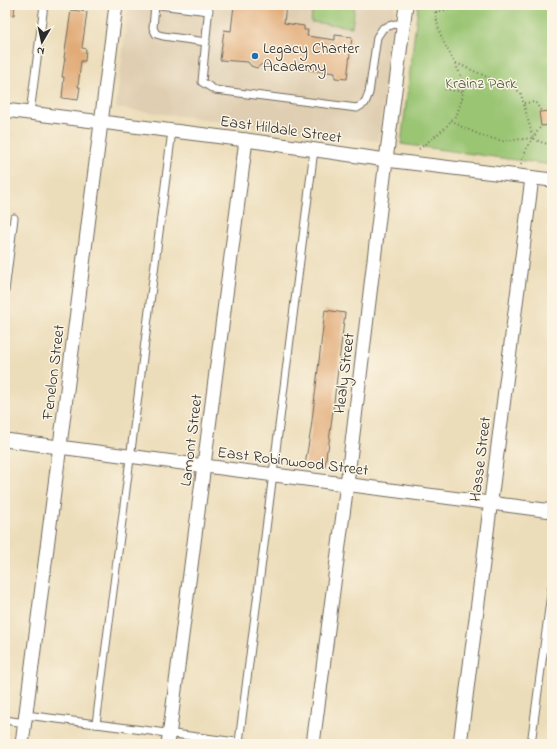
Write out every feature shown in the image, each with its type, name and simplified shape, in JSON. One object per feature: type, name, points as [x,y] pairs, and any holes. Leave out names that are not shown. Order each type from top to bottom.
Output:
[{"type":"street","name":"Fenelon Street","points":[[22,744],[116,5]]},
{"type":"street","name":"Healy Street","points":[[313,744],[347,484],[406,5]]},
{"type":"street","name":"East Hildale Street","points":[[5,110],[246,140],[386,160],[552,180]]},
{"type":"street","name":"Lamont Street","points":[[168,739],[246,140]]},
{"type":"street","name":"Hasse Street","points":[[460,744],[532,178]]},
{"type":"street","name":"East Robinwood Street","points":[[5,440],[552,511]]},
{"type":"lane","points":[[30,113],[44,5]]},
{"type":"lane","points":[[155,5],[153,28],[156,34],[206,42]]},
{"type":"lane","points":[[159,5],[209,8],[202,82],[215,90],[357,108],[365,103],[369,93],[377,36],[383,28],[395,24],[403,25]]},
{"type":"lane","points":[[96,724],[172,131]]},
{"type":"lane","points":[[239,742],[314,150]]},
{"type":"lane","points":[[5,291],[14,218]]},
{"type":"lane","points":[[531,744],[552,586]]},
{"type":"lane","points":[[5,720],[25,719],[96,724],[168,739],[239,742],[252,744]]},
{"type":"path","points":[[419,149],[444,129],[457,114],[462,99],[464,83],[439,31],[434,5]]},
{"type":"path","points":[[436,12],[449,9]]},
{"type":"path","points":[[455,63],[494,80],[513,86],[521,94],[532,138]]},
{"type":"path","points":[[513,86],[517,80]]},
{"type":"path","points":[[445,89],[463,92]]},
{"type":"path","points":[[524,104],[535,102],[542,112]]},
{"type":"path","points":[[451,120],[462,127],[483,136],[503,141],[532,138],[552,145]]},
{"type":"path","points":[[520,168],[528,143],[541,126]]},
{"type":"shaded area","name":"Legacy Charter Academy","points":[[129,5],[395,5],[378,141],[116,108]]},
{"type":"shaded area","points":[[180,739],[217,744],[179,744]]},
{"type":"green space","points":[[313,5],[355,5],[352,27],[311,22]]},
{"type":"green space","name":"Krainz Park","points":[[418,5],[552,5],[552,165],[401,144]]},
{"type":"building","points":[[5,5],[15,5],[14,15],[5,14]]},
{"type":"building","points":[[234,5],[286,5],[284,23],[304,26],[304,30],[308,30],[307,36],[335,40],[335,35],[352,37],[347,79],[335,78],[335,73],[262,64],[257,68],[251,66],[248,62],[220,60],[224,30],[231,31]]},
{"type":"building","points":[[71,10],[87,12],[82,48],[86,49],[85,61],[81,61],[78,100],[62,98],[64,77],[62,77]]},
{"type":"building","points":[[552,111],[552,125],[541,126],[539,112]]},
{"type":"building","points":[[325,310],[345,313],[325,467],[305,465],[311,429]]},
{"type":"place","name":"Legacy Charter Academy","points":[[255,56]]}]
